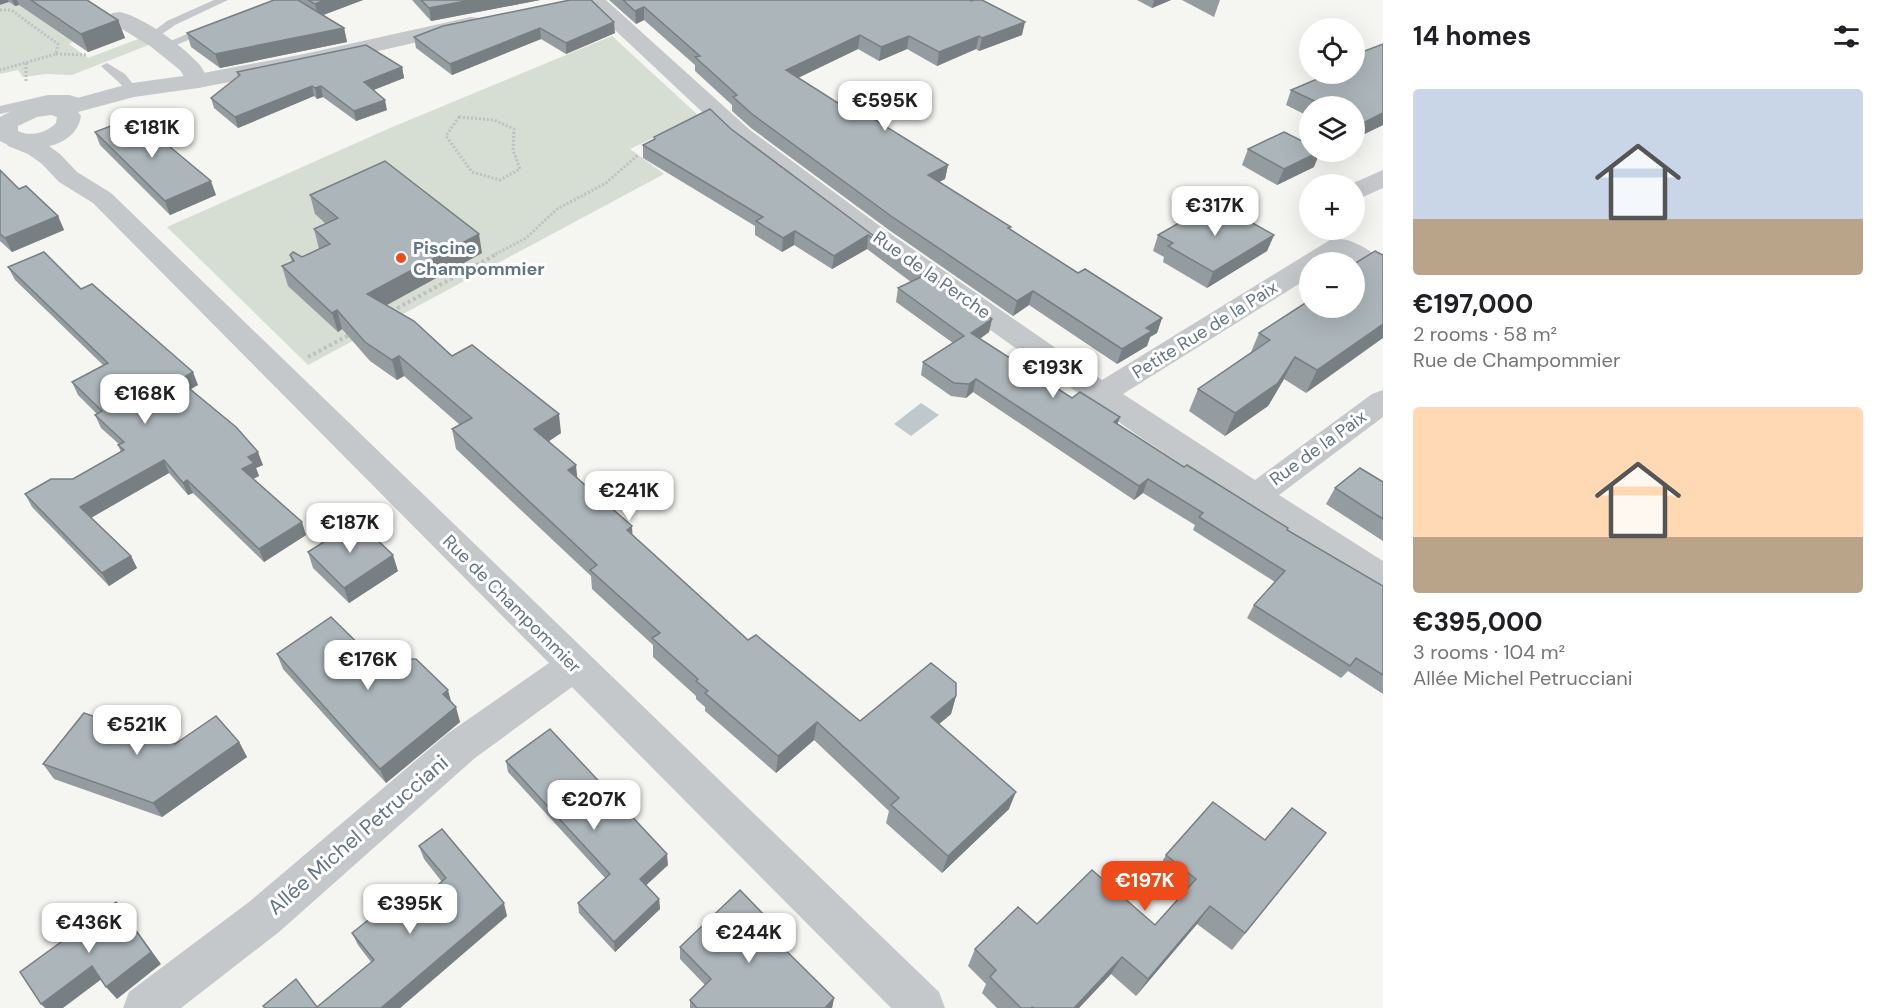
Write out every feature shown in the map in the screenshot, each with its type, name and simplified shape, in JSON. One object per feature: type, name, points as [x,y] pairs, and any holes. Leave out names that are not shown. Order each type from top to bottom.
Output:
[{"type":"street","name":"Rue de la Perche","points":[[584,1],[741,135],[879,238],[1101,394],[1254,496],[1383,578]]},
{"type":"street","points":[[120,18],[158,42],[189,66],[198,81]]},
{"type":"street","points":[[57,115],[86,103],[132,90],[198,81],[352,51],[497,18]]},
{"type":"street","points":[[7,128],[31,110],[57,115],[105,110],[198,81]]},
{"type":"street","name":"Rue de Champommier","points":[[57,115],[68,153],[90,175],[102,198]]},
{"type":"street","name":"Rue de Champommier","points":[[7,128],[51,159],[68,177],[102,198],[920,1007]]},
{"type":"street","points":[[1365,187],[1383,178]]},
{"type":"street","points":[[1327,252],[1342,240]]},
{"type":"street","points":[[1347,240],[1383,270]]},
{"type":"street","name":"Petite Rue de la Paix","points":[[1101,394],[1299,272]]},
{"type":"street","name":"Rue de la Paix","points":[[1254,496],[1383,401]]},
{"type":"street","name":"Allée Michel Petrucciani","points":[[145,1008],[264,917],[461,746],[574,665]]},
{"type":"lane","points":[[158,42],[171,23],[223,0]]},
{"type":"lane","points":[[158,42],[220,22]]},
{"type":"lane","points":[[107,66],[127,82],[132,90]]},
{"type":"path","points":[[0,10],[11,10],[58,44],[56,54],[0,70]]},
{"type":"path","points":[[459,117],[494,120],[514,129],[513,150],[520,169],[500,180],[472,172],[446,136],[459,117]]},
{"type":"path","points":[[392,311],[526,238],[557,209],[606,183],[638,155]]},
{"type":"path","points":[[278,374],[361,328]]},
{"type":"shaded area","points":[[9,2],[15,6],[19,5],[73,42],[69,44],[88,58],[141,38],[151,44],[72,75],[47,74],[23,77],[18,70],[0,74],[0,5]]},
{"type":"shaded area","points":[[612,36],[699,116],[630,149],[664,174],[308,365],[167,227],[390,128]]},
{"type":"shaded area","points":[[921,403],[939,415],[911,436],[894,424]]},
{"type":"building","points":[[31,0],[87,0],[118,20],[81,34]]},
{"type":"building","points":[[274,0],[298,0],[344,28],[215,54],[187,33]]},
{"type":"building","points":[[308,0],[324,0],[315,4]]},
{"type":"building","points":[[421,0],[471,0],[429,8]]},
{"type":"building","points":[[570,0],[591,0],[614,22],[566,43],[540,28],[450,64],[414,37],[443,26]]},
{"type":"building","points":[[623,0],[982,0],[1025,22],[982,38],[979,36],[939,52],[909,36],[881,47],[860,35],[786,70],[863,119],[869,116],[948,165],[928,175],[1011,227],[1008,228],[1078,273],[1085,269],[1162,318],[1146,328],[1152,331],[1122,349],[1033,291],[1017,301],[891,216],[752,114],[733,97],[737,95],[695,57],[700,56],[644,7],[635,11]]},
{"type":"building","points":[[1383,44],[1383,113],[1365,122],[1365,96],[1304,96],[1291,90],[1305,84],[1365,84],[1365,51]]},
{"type":"building","points":[[366,45],[402,67],[364,82],[385,100],[354,111],[321,86],[315,88],[312,86],[235,117],[211,98],[240,75],[237,72]]},
{"type":"building","points":[[710,109],[731,129],[870,233],[992,319],[971,333],[1072,398],[1080,392],[1120,417],[1114,422],[1184,467],[1187,465],[1288,528],[1287,530],[1383,586],[1383,675],[1356,658],[1350,666],[1254,605],[1285,571],[1199,517],[1203,513],[1148,479],[1139,486],[976,379],[969,384],[954,383],[923,362],[964,336],[898,288],[923,276],[868,235],[834,256],[795,231],[783,238],[756,221],[763,217],[643,145],[655,139],[654,137]]},
{"type":"building","points":[[134,117],[211,181],[165,201],[95,132]]},
{"type":"building","points":[[1284,132],[1299,140],[1299,162],[1284,169],[1248,149]]},
{"type":"building","points":[[385,161],[479,234],[367,294],[414,321],[452,356],[472,345],[559,414],[534,429],[576,465],[568,470],[632,526],[627,530],[748,640],[756,635],[860,721],[931,663],[956,683],[956,696],[931,717],[1016,792],[948,856],[891,805],[899,798],[817,722],[778,756],[705,693],[708,691],[696,681],[698,679],[652,638],[660,633],[590,570],[597,565],[452,429],[472,418],[399,356],[392,360],[365,342],[337,310],[332,313],[282,266],[294,261],[290,255],[293,252],[302,257],[330,244],[314,229],[338,218],[310,195]]},
{"type":"building","points":[[0,170],[19,189],[26,186],[58,216],[5,238],[0,234]]},
{"type":"building","points":[[1215,202],[1274,235],[1213,272],[1168,246],[1173,243],[1158,235]]},
{"type":"building","points":[[1375,251],[1383,255],[1383,324],[1317,370],[1295,357],[1278,383],[1235,413],[1198,389],[1270,340],[1259,333],[1299,307],[1299,318],[1365,318],[1365,257]]},
{"type":"building","points":[[44,252],[81,289],[92,284],[193,372],[179,380],[236,427],[258,452],[248,457],[254,463],[242,469],[302,522],[259,549],[187,480],[183,483],[164,460],[80,507],[131,556],[102,573],[25,494],[51,479],[73,479],[124,450],[118,445],[124,442],[95,415],[102,411],[72,382],[108,363],[8,267]]},
{"type":"building","points":[[1360,468],[1383,482],[1383,519],[1335,488]]},
{"type":"building","points":[[357,521],[393,555],[344,588],[308,552]]},
{"type":"building","points":[[331,617],[384,669],[398,659],[416,659],[448,690],[443,694],[456,707],[380,769],[277,654]]},
{"type":"building","points":[[84,713],[175,744],[216,716],[239,742],[153,803],[43,764]]},
{"type":"building","points":[[550,729],[667,854],[640,879],[659,899],[614,942],[578,903],[610,874],[506,761]]},
{"type":"building","points":[[1213,802],[1265,840],[1292,808],[1326,833],[1245,933],[1210,906],[1148,979],[1122,957],[1074,1008],[1021,1008],[990,977],[996,970],[975,949],[1018,907],[1037,924],[1092,870],[1155,925],[1196,879],[1166,855]]},
{"type":"building","points":[[442,829],[504,903],[381,1008],[265,1008],[263,1006],[296,979],[317,1007],[374,960],[352,933],[382,909],[393,922],[446,878],[419,846]]},
{"type":"building","points":[[740,890],[766,917],[758,923],[834,998],[825,1008],[697,1008],[690,1000],[711,979],[680,947]]},
{"type":"building","points":[[116,902],[151,952],[106,987],[92,966],[41,1004],[20,972]]},
{"type":"place","name":"Piscine Champommier","points":[[401,258]]}]
